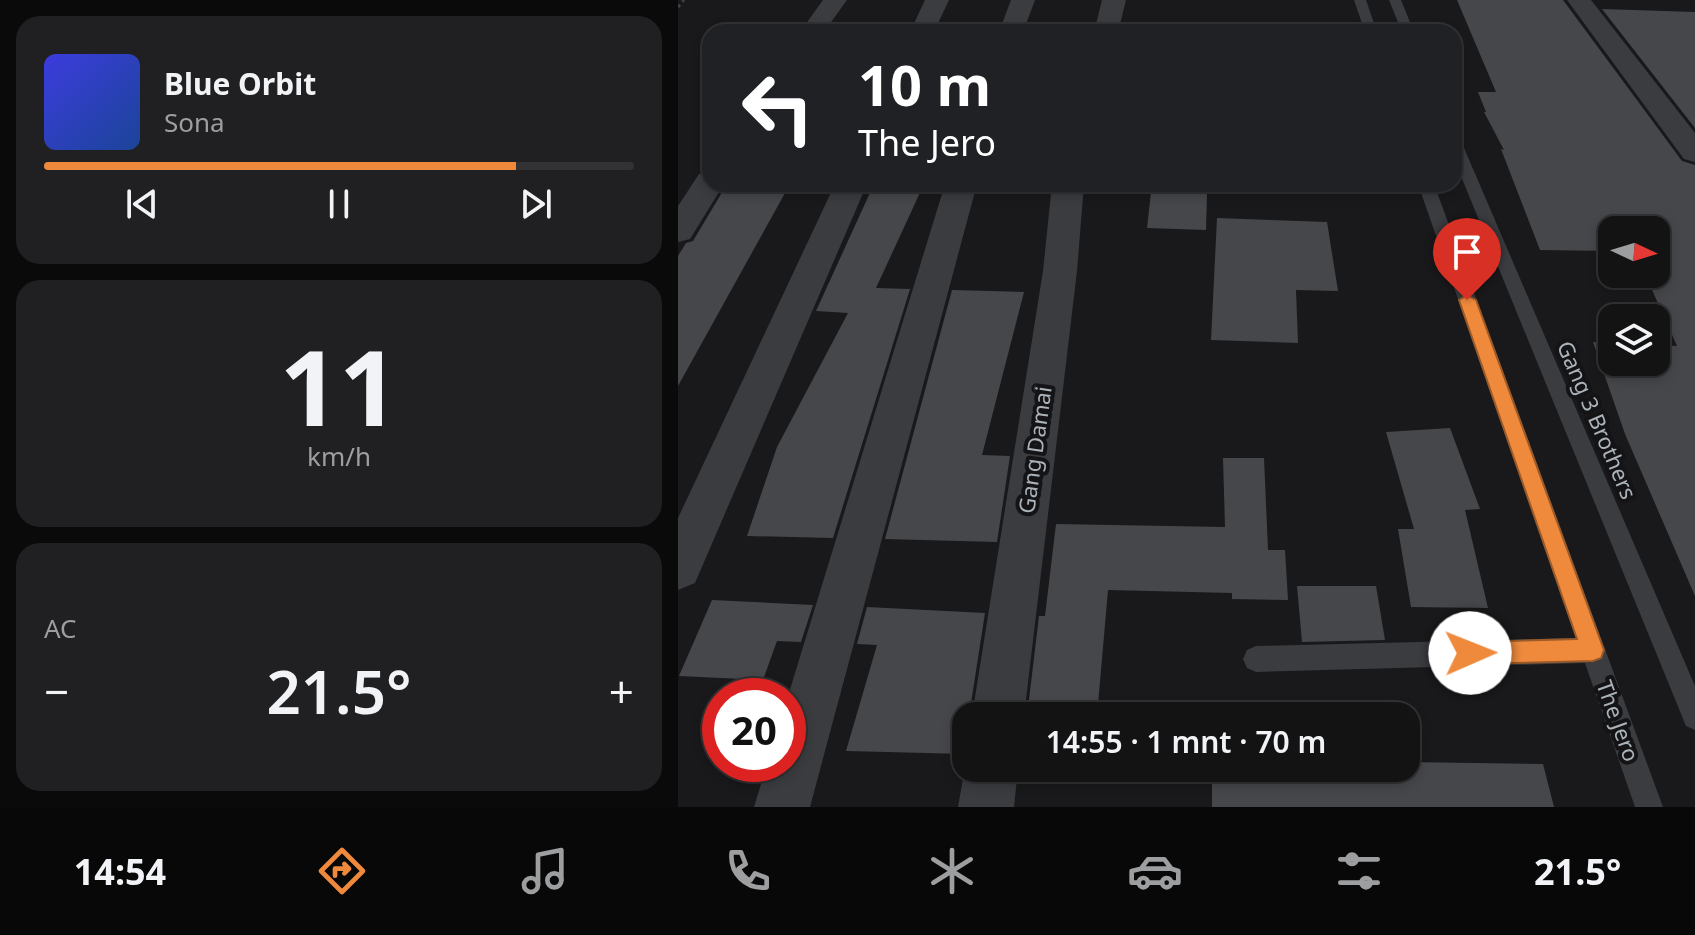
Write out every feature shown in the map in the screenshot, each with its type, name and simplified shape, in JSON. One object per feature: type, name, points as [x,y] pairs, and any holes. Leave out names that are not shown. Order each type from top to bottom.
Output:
[{"type":"street","points":[[818,24],[835,0]]},
{"type":"street","points":[[926,24],[937,0]]},
{"type":"street","points":[[1014,24],[1023,0]]},
{"type":"street","points":[[1108,24],[1114,0]]},
{"type":"street","points":[[1579,0],[1695,153]]},
{"type":"street","points":[[678,231],[703,192]]},
{"type":"street","points":[[678,568],[847,192]]},
{"type":"street","points":[[782,807],[959,192]]},
{"type":"street","name":"Gang Damai","points":[[1000,702],[1060,271],[1067,192]]},
{"type":"street","points":[[986,807],[989,782]]},
{"type":"lane","points":[[1360,0],[1368,24]]},
{"type":"lane","points":[[1395,0],[1405,24]]},
{"type":"lane","name":"Gang 3 Brothers","points":[[1462,160],[1695,717]]},
{"type":"lane","name":"The Jero","points":[[1429,192],[1649,807]]},
{"type":"lane","points":[[1256,659],[1593,650]]},
{"type":"path","points":[[678,7],[684,0]]},
{"type":"building","points":[[1457,0],[1563,0],[1682,161],[1695,165],[1695,596],[1625,434],[1605,376],[1670,376],[1670,346],[1677,346],[1670,330],[1670,304],[1658,304],[1651,288],[1670,288],[1670,216],[1598,216],[1598,251],[1540,250],[1501,149],[1504,150],[1484,112],[1478,92],[1496,92]]},
{"type":"building","points":[[1602,9],[1695,12],[1695,128]]},
{"type":"building","points":[[722,192],[786,192],[678,386],[678,256],[686,243],[693,241]]},
{"type":"building","points":[[870,192],[920,192],[876,288],[910,289],[833,538],[747,536],[777,447],[848,313],[816,311]]},
{"type":"building","points":[[1151,192],[1207,194],[1206,230],[1147,228]]},
{"type":"building","points":[[1217,218],[1327,222],[1338,291],[1296,290],[1298,343],[1211,340]]},
{"type":"building","points":[[952,290],[1024,292],[982,455],[1010,456],[997,542],[885,539]]},
{"type":"building","points":[[1450,428],[1480,509],[1465,510],[1488,608],[1411,607],[1398,529],[1414,529],[1386,432]]},
{"type":"building","points":[[1223,458],[1264,458],[1268,550],[1285,550],[1288,600],[1232,599],[1232,593],[1108,590],[1098,702],[1029,702],[1039,616],[1045,616],[1056,524],[1225,527]]},
{"type":"building","points":[[1297,586],[1376,586],[1385,640],[1302,642]]},
{"type":"building","points":[[712,600],[813,605],[801,642],[777,641],[764,678],[679,676]]},
{"type":"building","points":[[867,607],[985,613],[971,702],[952,702],[952,754],[846,751],[877,645],[857,644]]},
{"type":"building","points":[[1420,762],[1543,764],[1554,807],[1212,807],[1212,782],[1420,782]]},
{"type":"route","points":[[1467,300],[1593,650],[1470,653]]}]
